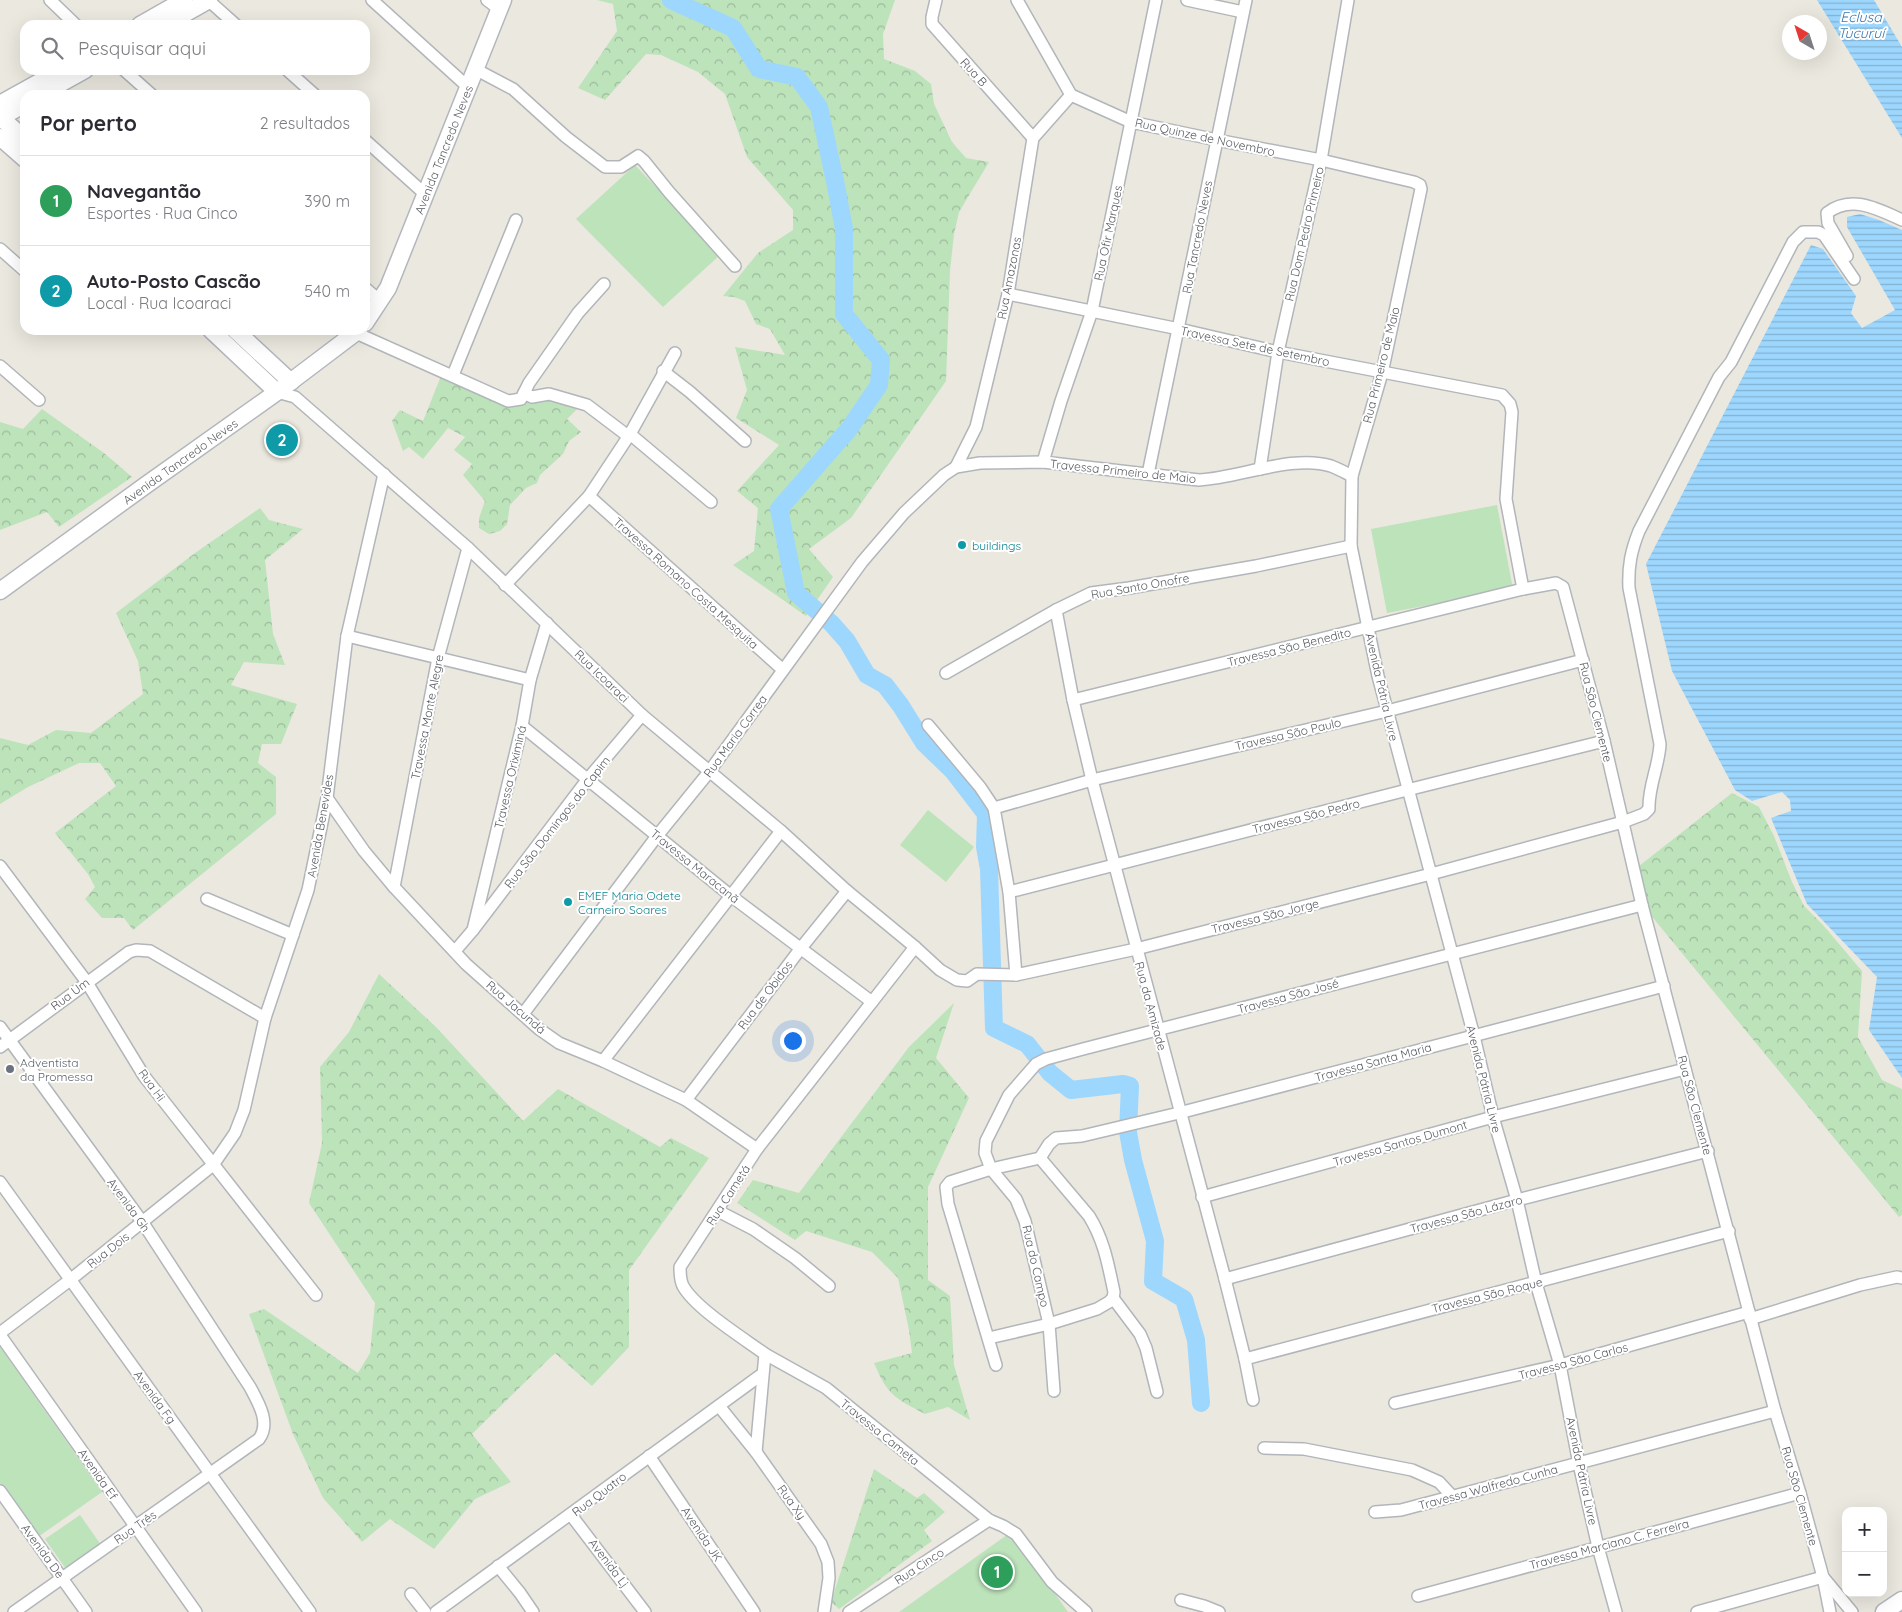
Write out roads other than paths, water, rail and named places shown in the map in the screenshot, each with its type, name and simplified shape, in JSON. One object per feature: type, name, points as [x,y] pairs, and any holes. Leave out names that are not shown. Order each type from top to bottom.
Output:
[{"type":"street","points":[[50,0],[71,20]]},
{"type":"street","points":[[149,20],[184,0]]},
{"type":"street","points":[[174,20],[209,0],[231,20]]},
{"type":"street","points":[[372,0],[468,86]]},
{"type":"street","name":"Rua B","points":[[936,0],[932,24],[1033,138]]},
{"type":"street","points":[[1017,0],[1071,95],[1033,138]]},
{"type":"street","name":"Rua Ofir Marques","points":[[1043,462],[1061,401],[1092,312],[1156,0]]},
{"type":"street","points":[[1187,0],[1243,12]]},
{"type":"street","name":"Rua Tancredo Neves","points":[[1148,474],[1246,0]]},
{"type":"street","name":"Rua Dom Pedro Primeiro","points":[[1260,469],[1278,352],[1321,160],[1348,0]]},
{"type":"street","name":"Avenida Tancredo Neves","points":[[370,315],[388,288],[475,69],[496,3]]},
{"type":"street","points":[[475,69],[513,88],[566,137],[606,167],[621,166],[638,156],[735,266]]},
{"type":"street","points":[[25,90],[52,75]]},
{"type":"street","points":[[49,90],[76,75]]},
{"type":"street","points":[[130,75],[146,90]]},
{"type":"street","points":[[292,75],[308,90]]},
{"type":"street","points":[[0,104],[20,93]]},
{"type":"street","name":"Rua Quinze de Novembro","points":[[1071,95],[1131,122],[1321,160],[1420,185]]},
{"type":"street","points":[[20,107],[0,118],[20,135]]},
{"type":"street","points":[[0,137],[20,155]]},
{"type":"street","name":"Rua Amazonas","points":[[956,467],[976,427],[1008,294],[1033,138]]},
{"type":"street","points":[[370,144],[425,194]]},
{"type":"street","name":"Rua Primeiro de Maio","points":[[1352,546],[1352,476],[1382,373],[1421,190],[1420,185]]},
{"type":"street","name":"Travessa São Jorge","points":[[916,946],[940,970],[957,980],[967,981],[977,974],[1016,976],[1136,949],[1431,874],[1623,822],[1644,814],[1649,809],[1650,793],[1659,757],[1660,744],[1629,588],[1628,565],[1639,530],[1720,377],[1731,362],[1793,242],[1803,232],[1818,232],[1824,235],[1856,277],[1828,223],[1828,213],[1834,208],[1847,203],[1876,208],[1902,220]]},
{"type":"street","points":[[453,375],[516,220]]},
{"type":"street","points":[[0,249],[20,267]]},
{"type":"street","points":[[370,334],[508,401],[520,399],[528,383],[578,313],[604,284]]},
{"type":"street","points":[[370,292],[380,301]]},
{"type":"street","name":"Travessa Sete de Setembro","points":[[1008,294],[1179,329],[1278,352],[1502,396],[1510,404],[1512,412],[1506,499],[1523,589]]},
{"type":"street","points":[[216,335],[277,392]]},
{"type":"street","points":[[240,335],[293,389]]},
{"type":"street","name":"Avenida Tancredo Neves","points":[[0,591],[277,392],[293,389],[353,335]]},
{"type":"street","points":[[505,585],[589,496],[629,435],[663,371],[675,353]]},
{"type":"street","points":[[0,366],[39,400]]},
{"type":"street","points":[[663,371],[690,392],[745,441]]},
{"type":"street","name":"Rua Icoaraci","points":[[293,389],[384,474],[468,548],[642,715],[781,831],[847,891],[916,946]]},
{"type":"street","points":[[524,393],[532,397],[548,394],[586,405],[629,435],[711,502]]},
{"type":"street","name":"Travessa Primeiro de Maio","points":[[956,467],[980,463],[1043,462],[1199,480],[1218,479],[1260,469],[1319,464],[1331,466],[1352,476]]},
{"type":"street","name":"Rua Maria Correa","points":[[523,1014],[657,836],[709,772],[862,562],[904,513],[932,485],[956,467]]},
{"type":"street","name":"Avenida Benevides","points":[[213,1165],[235,1133],[241,1118],[265,1018],[308,890],[327,798],[347,636],[384,474]]},
{"type":"street","name":"Travessa Romano Costa Mesquita","points":[[589,496],[783,670]]},
{"type":"street","name":"Rua Santo Onofre","points":[[946,673],[1091,592],[1128,588],[1256,566],[1352,546]]},
{"type":"street","name":"Avenida Pátria Livre","points":[[1352,546],[1387,711],[1474,1036],[1493,1117],[1517,1200],[1536,1283],[1560,1366],[1579,1464],[1598,1547],[1616,1612]]},
{"type":"street","name":"Travessa Monte Alegre","points":[[394,888],[438,658],[468,548]]},
{"type":"street","name":"Travessa São Benedito","points":[[1073,700],[1523,589],[1556,584],[1563,587]]},
{"type":"street","name":"Rua São Clemente","points":[[1563,587],[1604,741],[1642,905],[1775,1411],[1823,1577],[1852,1612]]},
{"type":"street","name":"Rua da Amizade","points":[[1056,610],[1073,700],[1092,780],[1224,1279],[1245,1360],[1253,1400]]},
{"type":"street","name":"Travessa Oriximiná","points":[[473,930],[522,726],[530,680],[547,623]]},
{"type":"street","points":[[347,636],[530,680]]},
{"type":"street","name":"Travessa São Paulo","points":[[994,808],[1092,780],[1387,711],[1583,660]]},
{"type":"street","name":"Rua São Domingos do Capim","points":[[455,951],[587,780],[642,715]]},
{"type":"street","points":[[928,725],[980,787],[994,808],[1009,892],[1016,976]]},
{"type":"street","name":"Travessa Maracanã","points":[[522,726],[731,896],[872,1002]]},
{"type":"street","name":"Travessa São Pedro","points":[[1009,892],[1604,741]]},
{"type":"street","name":"Rua Jacundá","points":[[327,798],[364,851],[394,888],[455,951],[523,1014],[559,1043],[604,1061],[686,1100],[757,1149]]},
{"type":"street","points":[[604,1061],[781,831]]},
{"type":"street","name":"Rua Hi","points":[[0,866],[86,982],[144,1076],[316,1295]]},
{"type":"street","name":"Rua de Obidos","points":[[686,1100],[801,948],[847,891]]},
{"type":"street","points":[[207,899],[293,935]]},
{"type":"street","name":"Travessa São José","points":[[984,1152],[986,1140],[1008,1095],[1041,1061],[1642,905]]},
{"type":"street","name":"Rua Cametá","points":[[765,1354],[700,1306],[682,1285],[679,1276],[680,1267],[757,1149],[916,946]]},
{"type":"street","name":"Rua Um","points":[[5,1044],[86,982],[129,952],[143,950],[150,951],[192,974],[265,1018]]},
{"type":"street","name":"Travessa Santa Maria","points":[[1040,1158],[1049,1144],[1056,1138],[1082,1136],[1179,1113],[1664,986]]},
{"type":"street","name":"Avenida Gh","points":[[0,1027],[5,1044],[143,1223],[250,1387],[263,1413],[264,1421],[262,1436],[255,1442]]},
{"type":"street","name":"Travessa Santos Dumont","points":[[1202,1197],[1493,1117],[1685,1069]]},
{"type":"street","name":"Travessa São Lázaro","points":[[1224,1279],[1708,1151]]},
{"type":"street","name":"Rua do Campo","points":[[984,1152],[991,1169],[1016,1199],[1025,1221],[1049,1324],[1054,1391]]},
{"type":"street","points":[[989,1338],[1049,1324],[1097,1309],[1106,1305],[1113,1298],[1114,1292],[1104,1246],[1095,1226],[1089,1216],[1040,1158],[991,1169],[950,1182],[946,1187],[948,1204],[996,1366]]},
{"type":"street","name":"Rua Dois","points":[[0,1334],[143,1223],[213,1165]]},
{"type":"street","name":"Avenida Fg","points":[[0,1182],[310,1612]]},
{"type":"street","points":[[718,1211],[754,1229],[795,1258],[829,1286]]},
{"type":"street","name":"Travessa São Roque","points":[[1245,1360],[1729,1231]]},
{"type":"street","name":"Travessa São Carlos","points":[[1395,1403],[1560,1366],[1860,1285],[1897,1277],[1902,1278]]},
{"type":"street","points":[[1113,1298],[1140,1334],[1146,1348],[1157,1392]]},
{"type":"street","name":"Avenida Ef","points":[[0,1334],[196,1612]]},
{"type":"street","points":[[756,1452],[765,1354]]},
{"type":"street","name":"Travessa Cameta","points":[[765,1354],[826,1388],[989,1520],[1016,1534],[1052,1582],[1086,1612]]},
{"type":"street","name":"Rua Quatro","points":[[436,1612],[762,1375]]},
{"type":"street","name":"Rua Xy","points":[[719,1406],[756,1452],[822,1544],[828,1562],[829,1578],[824,1612]]},
{"type":"street","name":"Travessa Walfredo Cunha","points":[[1374,1512],[1401,1510],[1775,1411]]},
{"type":"street","name":"Rua Três","points":[[14,1612],[255,1442]]},
{"type":"street","points":[[1264,1448],[1304,1448],[1412,1470],[1440,1482],[1452,1496]]},
{"type":"street","name":"Avenida JK","points":[[649,1456],[754,1612]]},
{"type":"street","name":"Avenida De","points":[[0,1491],[86,1612]]},
{"type":"street","name":"Travessa Marciano C. Ferreira","points":[[1418,1596],[1800,1493]]},
{"type":"street","name":"Avenida Lj","points":[[571,1514],[645,1612]]},
{"type":"street","name":"Rua Cinco","points":[[848,1612],[989,1520]]},
{"type":"street","points":[[498,1566],[534,1612]]},
{"type":"street","points":[[1697,1612],[1823,1577],[1830,1612]]},
{"type":"street","points":[[411,1594],[425,1612]]},
{"type":"street","points":[[1181,1600],[1219,1612]]},
{"type":"street","points":[[1884,1612],[1902,1600]]},
{"type":"water","name":"Eclusa Tucuruí","points":[[1817,0],[1874,0],[1902,47],[1902,138],[1827,15]]},
{"type":"water","points":[[1860,214],[1902,230],[1902,1078],[1869,1030],[1877,977],[1807,904],[1771,818],[1791,811],[1790,800],[1782,792],[1752,801],[1735,790],[1672,671],[1646,564],[1811,245],[1823,249],[1856,296],[1851,313],[1862,328],[1895,310],[1847,227],[1847,217]]},
{"type":"waterway","points":[[671,0],[733,28],[759,69],[797,77],[819,107],[844,229],[844,314],[881,360],[879,385],[849,429],[779,509],[796,593],[831,623],[847,641],[867,675],[885,685],[901,706],[924,743],[953,771],[986,814],[985,847],[989,869],[994,1028],[1027,1044],[1050,1073],[1071,1090],[1123,1084],[1130,1086],[1128,1132],[1133,1160],[1155,1241],[1153,1281],[1184,1299],[1196,1340],[1201,1403]]},
{"type":"place","name":"Auto-Posto Cascão","points":[[282,440]]},
{"type":"place","name":"buildings","points":[[962,545]]},
{"type":"place","name":"EMEF Maria Odete Carneiro Soares","points":[[568,902]]},
{"type":"place","name":"Adventista da Promessa","points":[[10,1069]]},
{"type":"place","name":"Navegantão","points":[[997,1572]]}]
